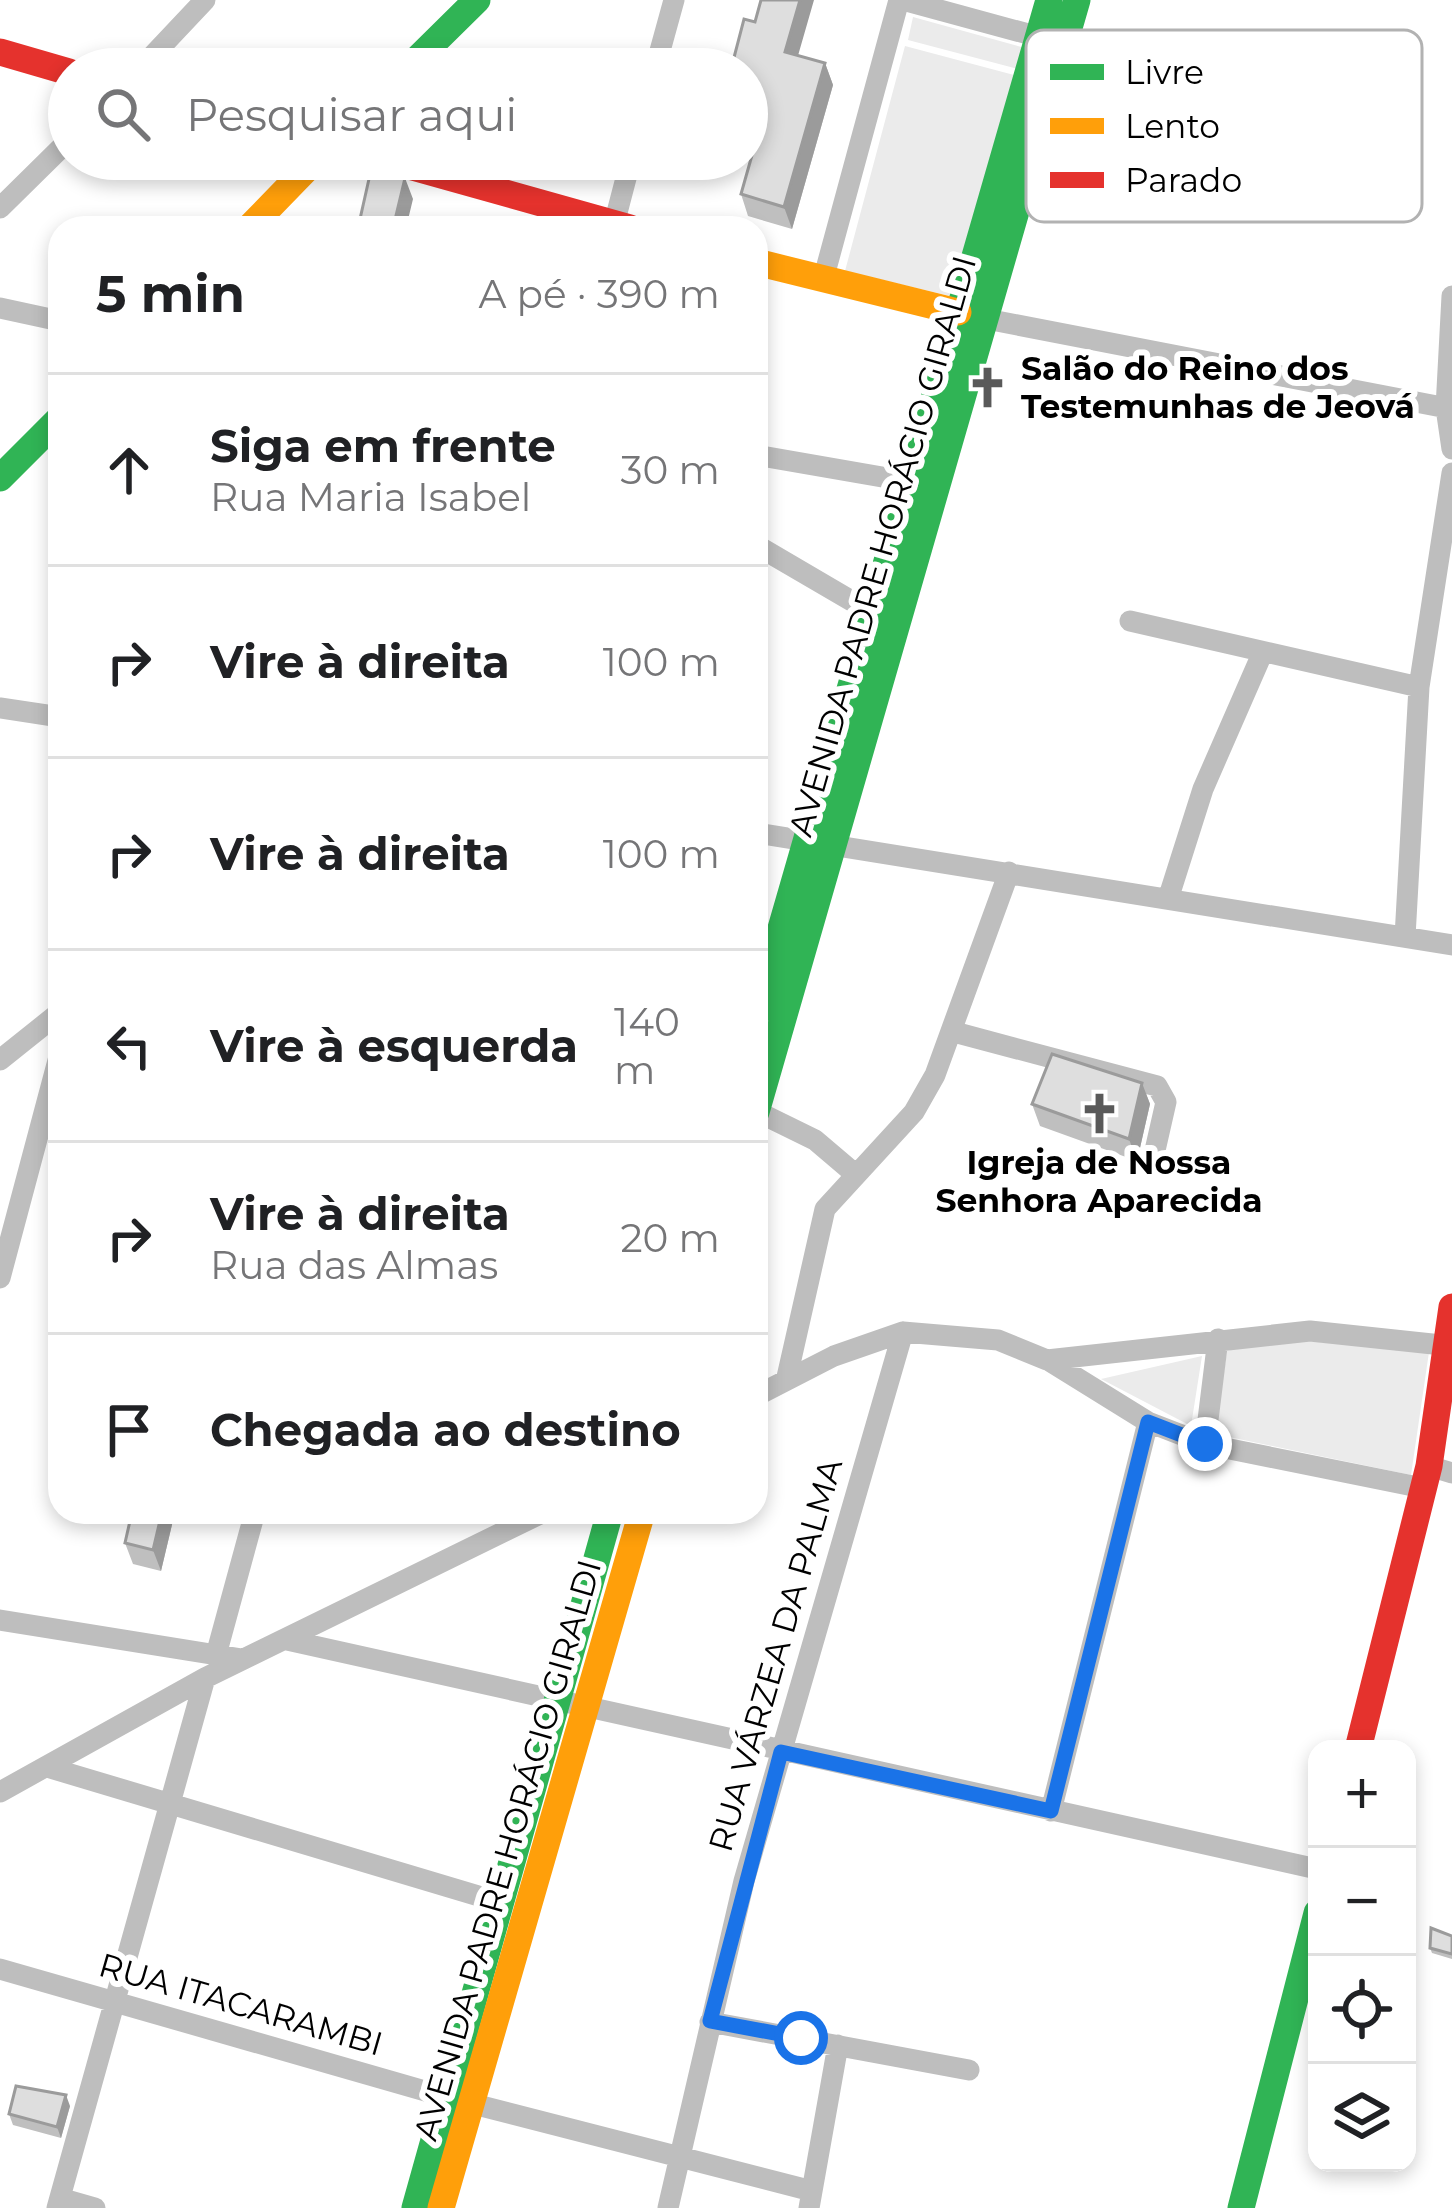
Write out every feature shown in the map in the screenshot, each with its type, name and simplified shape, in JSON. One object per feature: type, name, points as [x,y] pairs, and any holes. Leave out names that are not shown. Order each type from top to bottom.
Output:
[{"type":"street","points":[[160,48],[205,0]]},
{"type":"street","points":[[428,48],[477,0]]},
{"type":"street","points":[[661,48],[674,0]]},
{"type":"street","points":[[823,280],[901,0],[1026,34]]},
{"type":"street","name":"AVENIDA PADRE HORÁCIO GIRALDI","points":[[1041,30],[1049,0]]},
{"type":"street","name":"AVENIDA PADRE HORÁCIO GIRALDI","points":[[1067,30],[1077,0]]},
{"type":"street","points":[[0,52],[48,66]]},
{"type":"street","name":"AVENIDA PADRE HORÁCIO GIRALDI","points":[[768,983],[821,843],[971,315],[1026,90]]},
{"type":"street","name":"AVENIDA PADRE HORÁCIO GIRALDI","points":[[768,1062],[874,614],[911,482],[1026,152]]},
{"type":"street","points":[[0,208],[48,161]]},
{"type":"street","points":[[261,216],[296,180]]},
{"type":"street","points":[[458,180],[584,216]]},
{"type":"street","points":[[621,216],[628,180]]},
{"type":"street","points":[[768,265],[971,315],[1449,408]]},
{"type":"street","points":[[1452,296],[1452,448]]},
{"type":"street","points":[[0,308],[48,318]]},
{"type":"street","points":[[0,478],[48,430]]},
{"type":"street","points":[[768,457],[911,482]]},
{"type":"street","points":[[1405,937],[1418,687],[1452,473]]},
{"type":"street","points":[[768,551],[874,614]]},
{"type":"street","points":[[1130,622],[1418,687]]},
{"type":"street","points":[[1169,896],[1203,789],[1262,654]]},
{"type":"street","points":[[0,708],[48,716]]},
{"type":"street","points":[[768,835],[1452,945]]},
{"type":"street","points":[[787,1378],[825,1209],[914,1112],[954,1032],[1009,872]]},
{"type":"street","points":[[3,1051],[48,1020]]},
{"type":"street","points":[[954,1032],[1156,1086],[1166,1102],[1151,1168]]},
{"type":"street","points":[[0,1278],[48,1098]]},
{"type":"street","points":[[768,1117],[815,1140],[855,1174]]},
{"type":"street","points":[[1434,1468],[1452,1307]]},
{"type":"street","points":[[1047,1360],[1310,1331],[1448,1345]]},
{"type":"street","points":[[768,1389],[903,1333],[998,1340],[1047,1360],[1148,1422],[1205,1444],[1434,1468]]},
{"type":"street","name":"RUA VÁRZEA DA PALMA","points":[[668,2208],[710,2021],[781,1752],[903,1333]]},
{"type":"street","points":[[1205,1444],[1218,1339]]},
{"type":"street","points":[[1360,1740],[1452,1388]]},
{"type":"street","points":[[1051,1811],[1148,1422]]},
{"type":"street","points":[[216,1655],[252,1524]]},
{"type":"street","points":[[0,1792],[206,1678],[520,1524]]},
{"type":"street","name":"AVENIDA PADRE HORÁCIO GIRALDI","points":[[442,2208],[459,2100],[502,1903],[607,1524]]},
{"type":"street","name":"AVENIDA PADRE HORÁCIO GIRALDI","points":[[415,2208],[459,2100],[585,1709],[639,1524]]},
{"type":"street","points":[[0,1619],[245,1659]]},
{"type":"street","points":[[287,1640],[1308,1867]]},
{"type":"street","points":[[95,2208],[59,2203],[206,1678]]},
{"type":"street","points":[[47,1767],[502,1903]]},
{"type":"street","points":[[1241,2208],[1308,1948]]},
{"type":"street","name":"RUA ITACARAMBI","points":[[0,1969],[679,2158],[810,2199]]},
{"type":"street","points":[[710,2021],[969,2070]]},
{"type":"street","points":[[810,2199],[838,2045]]},
{"type":"shaded area","points":[[913,17],[1025,48],[1018,69],[908,40]]},
{"type":"shaded area","points":[[905,46],[1014,75],[950,296],[845,271]]},
{"type":"shaded area","points":[[1275,1338],[1429,1352],[1411,1475],[1215,1434],[1227,1351]]},
{"type":"shaded area","points":[[1202,1356],[1191,1426],[1101,1379]]},
{"type":"building","points":[[761,0],[800,0],[785,52],[825,63],[784,207],[741,194],[745,180],[768,180],[768,48],[736,48],[744,19],[755,22]]},
{"type":"building","points":[[369,180],[405,180],[396,216],[361,216]]},
{"type":"building","points":[[1052,1054],[1142,1083],[1129,1139],[1032,1104]]},
{"type":"building","points":[[129,1524],[159,1524],[153,1550],[125,1543]]},
{"type":"building","points":[[1431,1928],[1452,1936],[1452,1954],[1430,1948]]},
{"type":"building","points":[[16,2086],[66,2095],[57,2127],[9,2114]]},
{"type":"traffic: fast","points":[[428,48],[477,0]]},
{"type":"traffic: fast","points":[[1040,30],[1049,0]]},
{"type":"traffic: fast","points":[[1068,30],[1077,0]]},
{"type":"traffic: fast","points":[[768,973],[1026,80]]},
{"type":"traffic: fast","points":[[768,1070],[1026,177]]},
{"type":"traffic: fast","points":[[0,478],[48,430]]},
{"type":"traffic: fast","points":[[415,2208],[607,1524]]},
{"type":"traffic: fast","points":[[1241,2208],[1308,1948]]},
{"type":"traffic: slow","points":[[261,216],[296,180]]},
{"type":"traffic: slow","points":[[768,265],[958,312]]},
{"type":"traffic: slow","points":[[441,2208],[639,1524]]},
{"type":"traffic: jam","points":[[0,52],[48,66]]},
{"type":"traffic: jam","points":[[459,180],[587,216]]},
{"type":"traffic: jam","points":[[1360,1740],[1429,1466],[1452,1307]]},
{"type":"place","name":"Salão do Reino dos Testemunhas de Jeová","points":[[987,387]]},
{"type":"place","name":"Igreja de Nossa Senhora Aparecida","points":[[1099,1114]]},
{"type":"route","points":[[801,2038],[710,2021],[781,1752],[1051,1811],[1148,1422],[1205,1444]]}]
